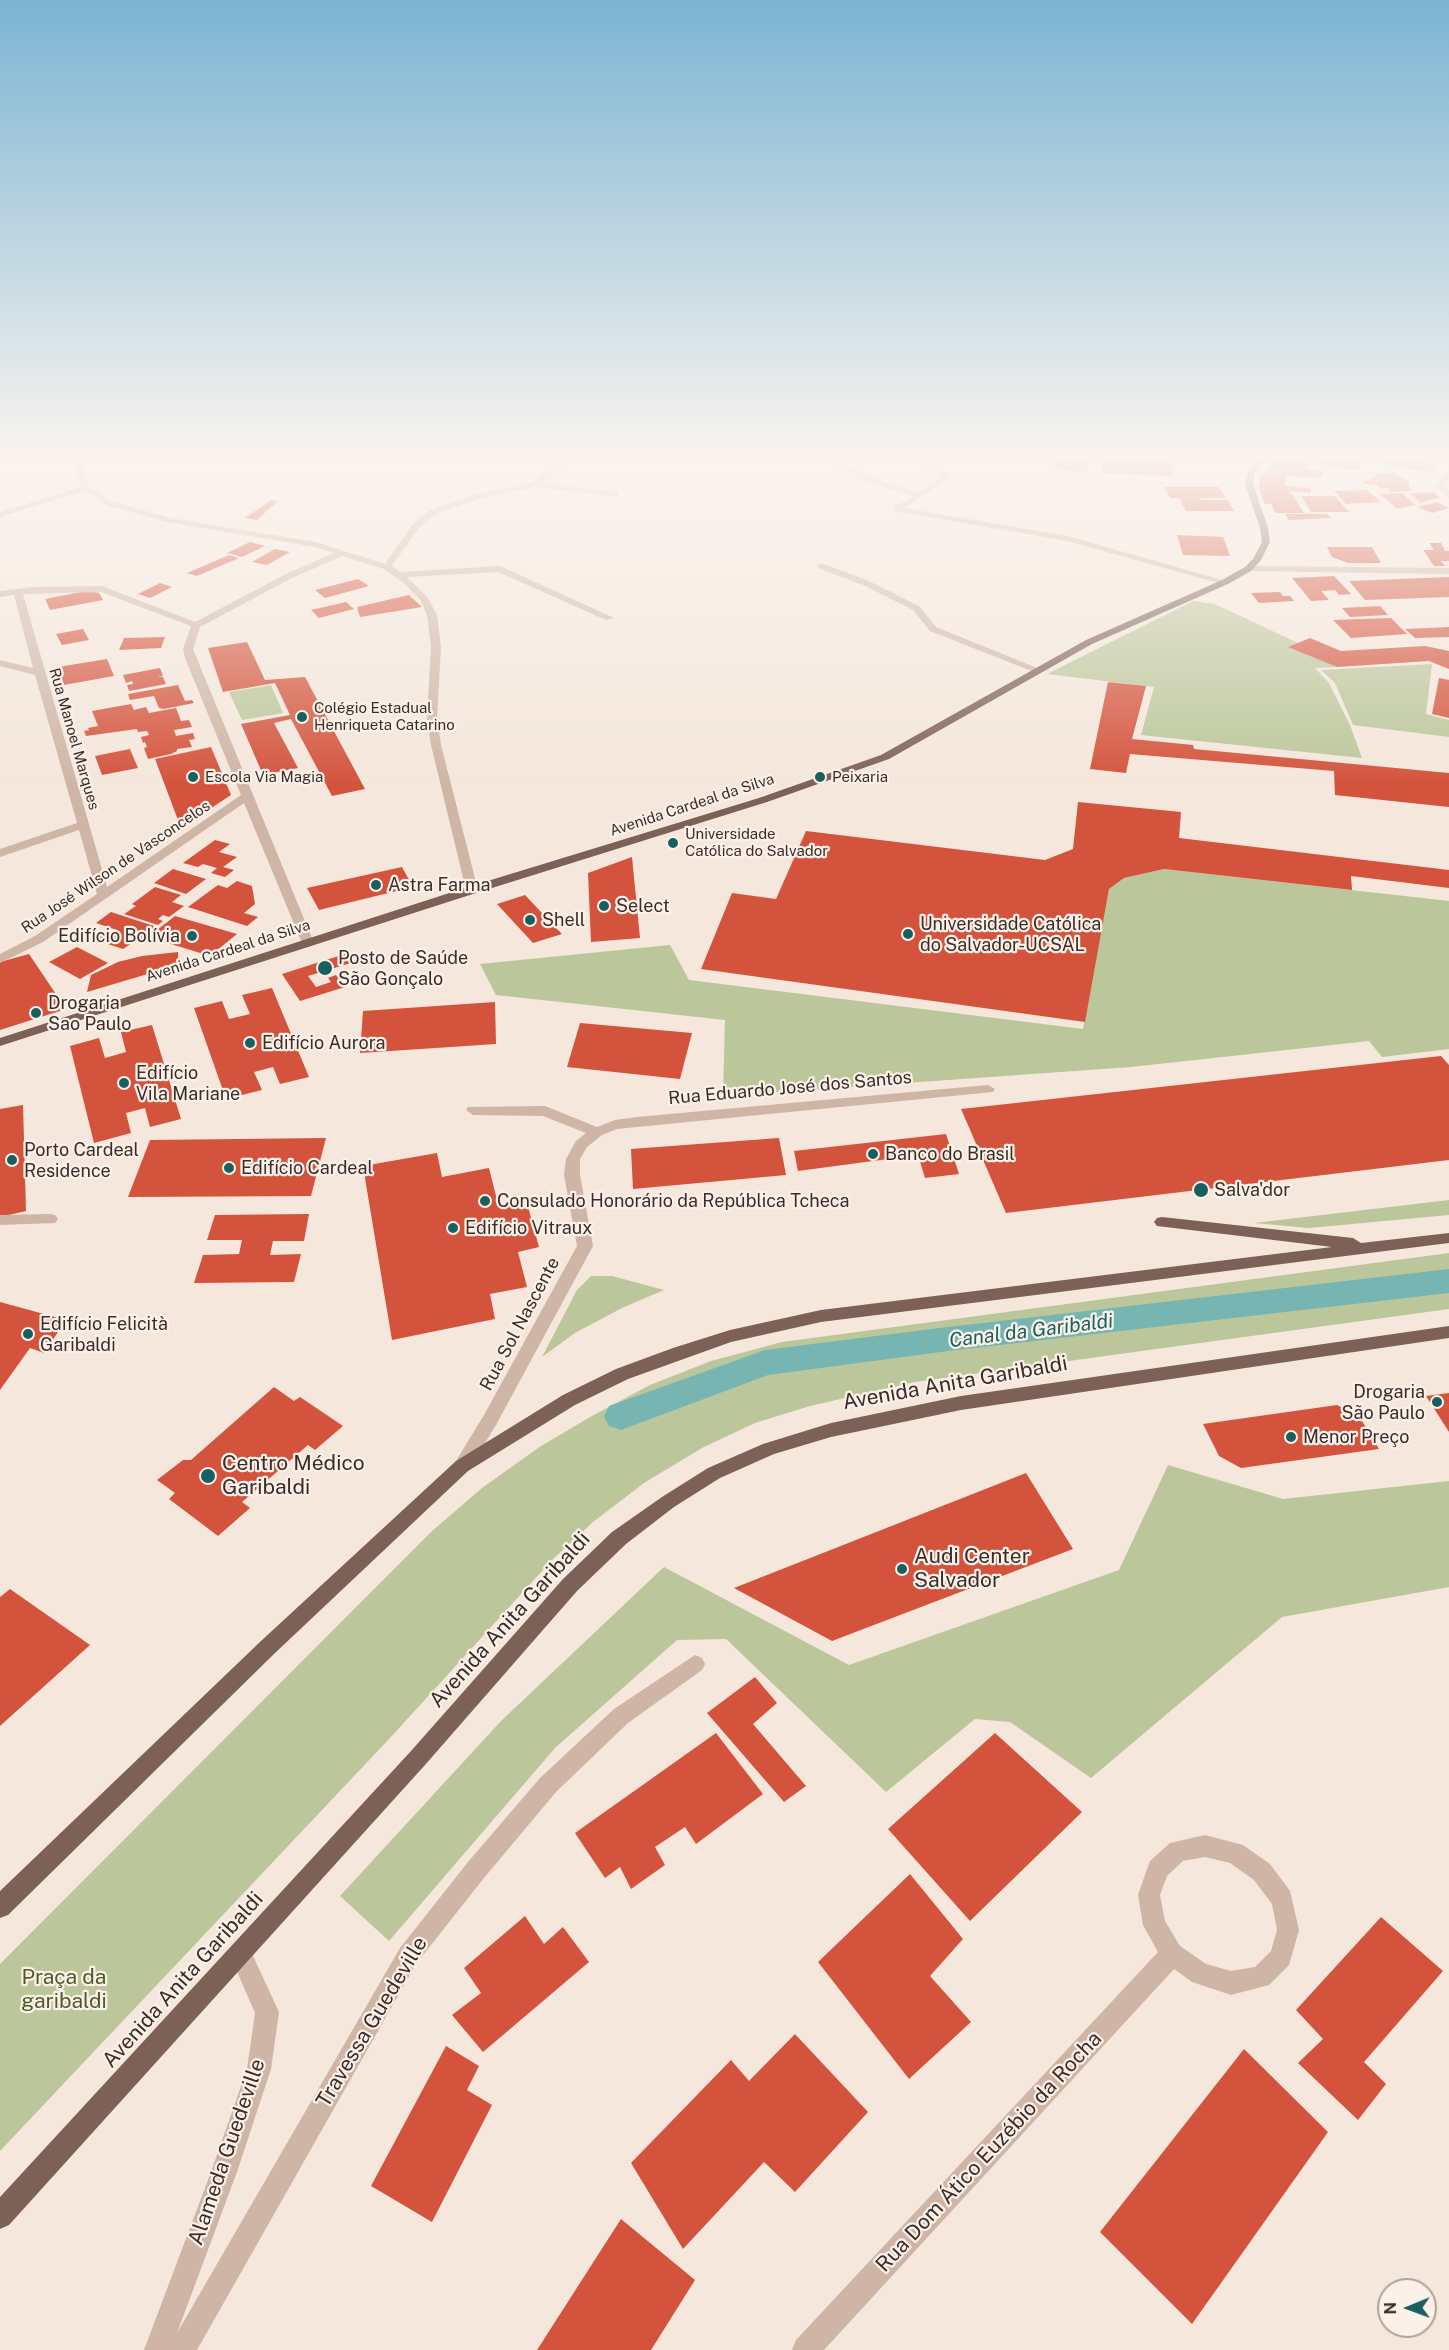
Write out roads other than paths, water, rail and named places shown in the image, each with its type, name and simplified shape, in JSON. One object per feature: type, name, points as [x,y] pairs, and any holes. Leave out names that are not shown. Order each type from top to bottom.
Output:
[{"type":"main road","name":"Avenida Cardeal da Silva","points":[[0,1042],[472,890],[763,800],[885,757],[1036,670],[1109,632],[1225,582],[1248,569]]},
{"type":"main road","points":[[1162,1222],[1380,1246]]},
{"type":"main road","points":[[0,1907],[260,1654],[462,1466],[569,1400],[622,1374],[679,1352],[764,1327],[894,1306],[1449,1238]]},
{"type":"main road","name":"Avenida Anita Garibaldi","points":[[0,2216],[418,1758],[570,1585],[619,1538],[668,1502],[714,1473],[769,1449],[831,1430],[962,1403],[1449,1332]]},
{"type":"street","points":[[308,943],[189,658],[188,649],[196,625],[309,568]]},
{"type":"street","points":[[388,568],[400,575],[425,600],[432,615],[436,646],[432,720],[436,745],[472,890]]},
{"type":"street","points":[[825,568],[866,583],[916,608],[928,625],[942,633],[1036,670]]},
{"type":"street","points":[[1173,568],[1225,582]]},
{"type":"street","points":[[400,575],[500,569],[609,618]]},
{"type":"street","points":[[1248,569],[1449,571]]},
{"type":"street","points":[[0,594],[102,589],[196,625]]},
{"type":"street","name":"Rua Manoel Marques","points":[[18,592],[103,894]]},
{"type":"street","points":[[0,663],[39,673]]},
{"type":"street","name":"Rua José Wilson de Vasconcelos","points":[[0,959],[39,939],[246,797]]},
{"type":"street","points":[[0,853],[82,825]]},
{"type":"street","name":"Rua Eduardo José dos Santos","points":[[597,1132],[615,1125],[638,1122],[988,1089]]},
{"type":"street","points":[[473,1110],[545,1111],[597,1132]]},
{"type":"street","name":"Rua Sol Nascente","points":[[462,1466],[490,1420],[585,1246],[572,1175],[573,1160],[581,1144],[597,1132]]},
{"type":"street","points":[[0,1220],[50,1219]]},
{"type":"street","name":"Travessa Guedeville","points":[[182,2350],[408,1956],[476,1870],[548,1785],[621,1716],[695,1664]]},
{"type":"street","points":[[1205,1846],[1235,1853],[1262,1872],[1282,1899],[1288,1930],[1281,1958],[1260,1977],[1231,1983],[1200,1974],[1172,1954],[1154,1925],[1149,1895],[1158,1869],[1178,1851],[1205,1846]]},
{"type":"street","name":"Alameda Guedeville","points":[[157,2350],[224,2172],[259,2069],[267,2012],[240,1953]]},
{"type":"street","name":"Rua Dom Ático Euzébio da Rocha","points":[[806,2350],[1172,1954]]},
{"type":"waterway","name":"Canal da Garibaldi","points":[[621,1416],[765,1363],[948,1339],[1449,1281]]},
{"type":"place","name":"Colégio Estadual Henriqueta Catarino","points":[[302,717]]},
{"type":"place","name":"Escola Via Magia","points":[[193,777]]},
{"type":"place","name":"Peixaria","points":[[820,777]]},
{"type":"place","name":"Universidade Católica do Salvador","points":[[673,843]]},
{"type":"place","name":"Astra Farma","points":[[376,885]]},
{"type":"place","name":"Select","points":[[604,906]]},
{"type":"place","name":"Shell","points":[[530,920]]},
{"type":"place","name":"Universidade Católica do Salvador-UCSAL","points":[[908,934]]},
{"type":"place","name":"Edifício Bolívia","points":[[192,936]]},
{"type":"place","name":"Posto de Saúde São Gonçalo","points":[[325,968]]},
{"type":"place","name":"Drogaria Sao Paulo","points":[[36,1013]]},
{"type":"place","name":"Edifício Aurora","points":[[250,1043]]},
{"type":"place","name":"Edifício Vila Mariane","points":[[124,1083]]},
{"type":"place","name":"Banco do Brasil","points":[[873,1154]]},
{"type":"place","name":"Porto Cardeal Residence","points":[[12,1160]]},
{"type":"place","name":"Edifício Cardeal","points":[[229,1168]]},
{"type":"place","name":"Salva'dor","points":[[1201,1190]]},
{"type":"place","name":"Consulado Honorário da República Tcheca","points":[[485,1201]]},
{"type":"place","name":"Edifício Vitraux","points":[[453,1228]]},
{"type":"place","name":"Edifício Felicità Garibaldi","points":[[28,1334]]},
{"type":"place","name":"Drogaria São Paulo","points":[[1437,1402]]},
{"type":"place","name":"Menor Preço","points":[[1291,1437]]},
{"type":"place","name":"Centro Médico Garibaldi","points":[[208,1476]]},
{"type":"place","name":"Audi Center Salvador","points":[[902,1569]]},
{"type":"park label","name":"Praça da garibaldi","points":[[64,1990]]}]
